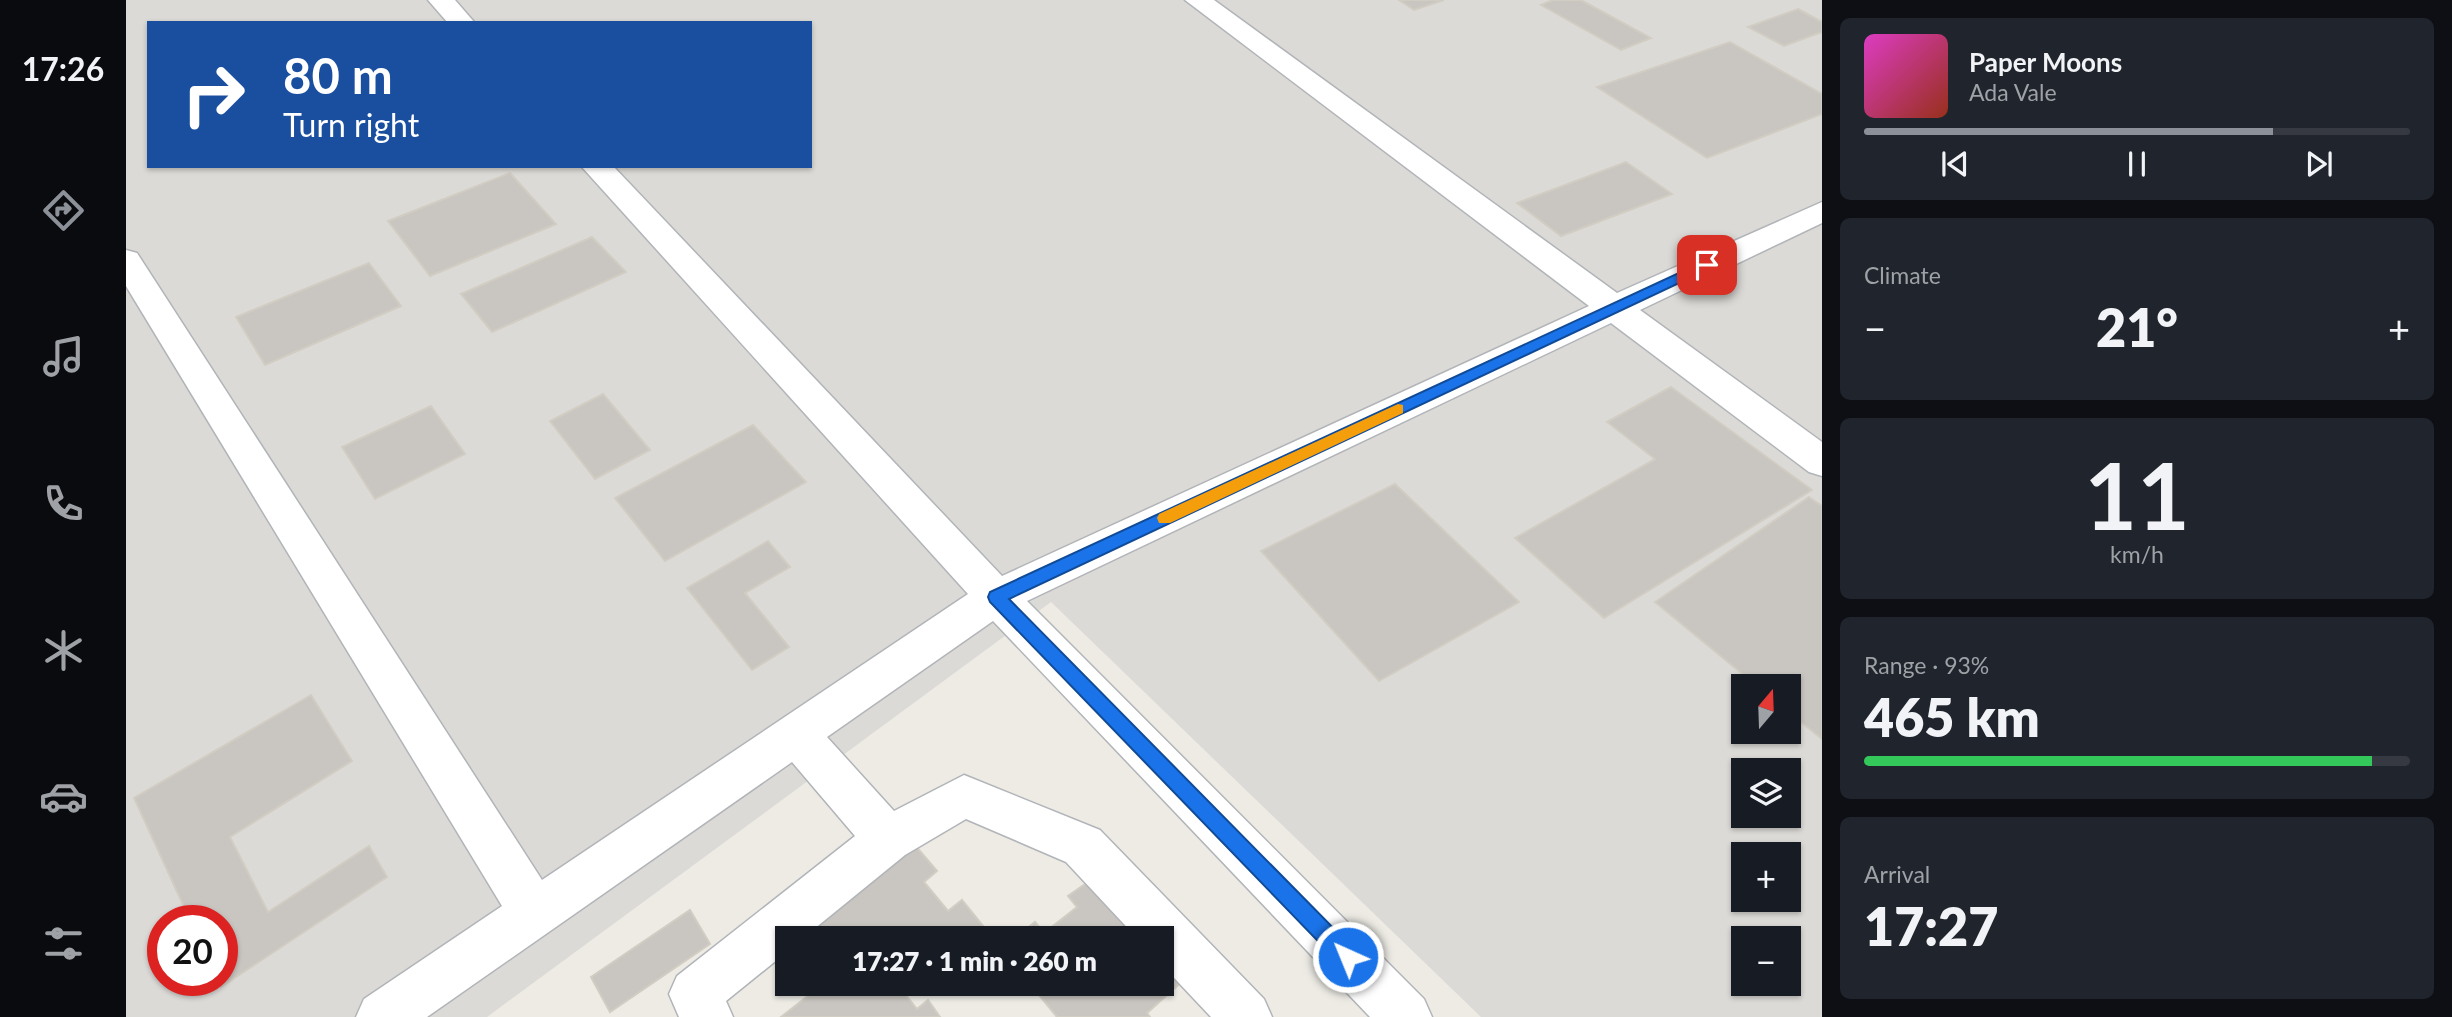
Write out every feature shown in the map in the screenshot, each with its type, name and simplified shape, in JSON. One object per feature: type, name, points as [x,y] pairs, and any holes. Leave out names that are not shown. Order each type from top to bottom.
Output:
[{"type":"street","points":[[441,0],[460,21]]},
{"type":"street","points":[[1198,0],[1822,461]]},
{"type":"street","points":[[598,168],[996,597],[1406,1017]]},
{"type":"street","points":[[382,1017],[996,597],[1822,211]]},
{"type":"street","points":[[126,260],[534,912]]},
{"type":"street","points":[[796,734],[888,839]]},
{"type":"street","points":[[707,1017],[695,994],[888,839],[964,796],[1083,846],[1246,1017]]},
{"type":"shaded area","points":[[126,0],[1822,0],[1822,1017],[1481,1017],[1051,602],[487,1017],[126,1017]]},
{"type":"building","points":[[1399,0],[1444,0],[1414,10]]},
{"type":"building","points":[[1553,0],[1581,0],[1651,38],[1621,50],[1541,5]]},
{"type":"building","points":[[1798,9],[1822,22],[1822,32],[1784,46],[1748,27]]},
{"type":"building","points":[[1730,42],[1822,94],[1822,114],[1707,158],[1597,87]]},
{"type":"building","points":[[1626,162],[1672,194],[1561,236],[1517,203]]},
{"type":"building","points":[[510,173],[556,224],[430,276],[388,221]]},
{"type":"building","points":[[592,237],[626,272],[492,332],[461,294]]},
{"type":"building","points":[[369,263],[401,306],[265,365],[236,317]]},
{"type":"building","points":[[1671,387],[1812,490],[1604,618],[1515,538],[1655,459],[1607,422]]},
{"type":"building","points":[[603,394],[650,450],[595,479],[550,421]]},
{"type":"building","points":[[431,406],[465,454],[375,499],[342,447]]},
{"type":"building","points":[[753,425],[806,482],[665,561],[615,498]]},
{"type":"building","points":[[1395,484],[1519,602],[1379,681],[1261,551]]},
{"type":"building","points":[[1809,497],[1822,506],[1822,739],[1801,722],[1801,674],[1742,674],[1655,602]]},
{"type":"building","points":[[768,541],[790,567],[745,593],[789,647],[752,670],[687,588]]},
{"type":"building","points":[[311,695],[352,761],[230,837],[268,912],[369,846],[387,877],[238,976],[238,905],[183,905],[134,798]]},
{"type":"building","points":[[913,843],[937,871],[924,882],[948,911],[962,900],[983,926],[809,926]]},
{"type":"building","points":[[1095,877],[1138,926],[1053,926],[1077,907],[1068,896]]},
{"type":"building","points":[[690,910],[710,944],[610,1012],[591,977]]},
{"type":"building","points":[[1174,969],[1184,980],[1174,989]]},
{"type":"building","points":[[808,996],[907,996],[917,1009],[928,1000],[940,1017],[781,1017]]},
{"type":"building","points":[[1040,996],[1166,996],[1147,1013],[1150,1017],[1057,1017]]},
{"type":"slow traffic","points":[[1165,518],[1398,409]]},
{"type":"route","points":[[1348,957],[996,597],[1707,265]]}]
